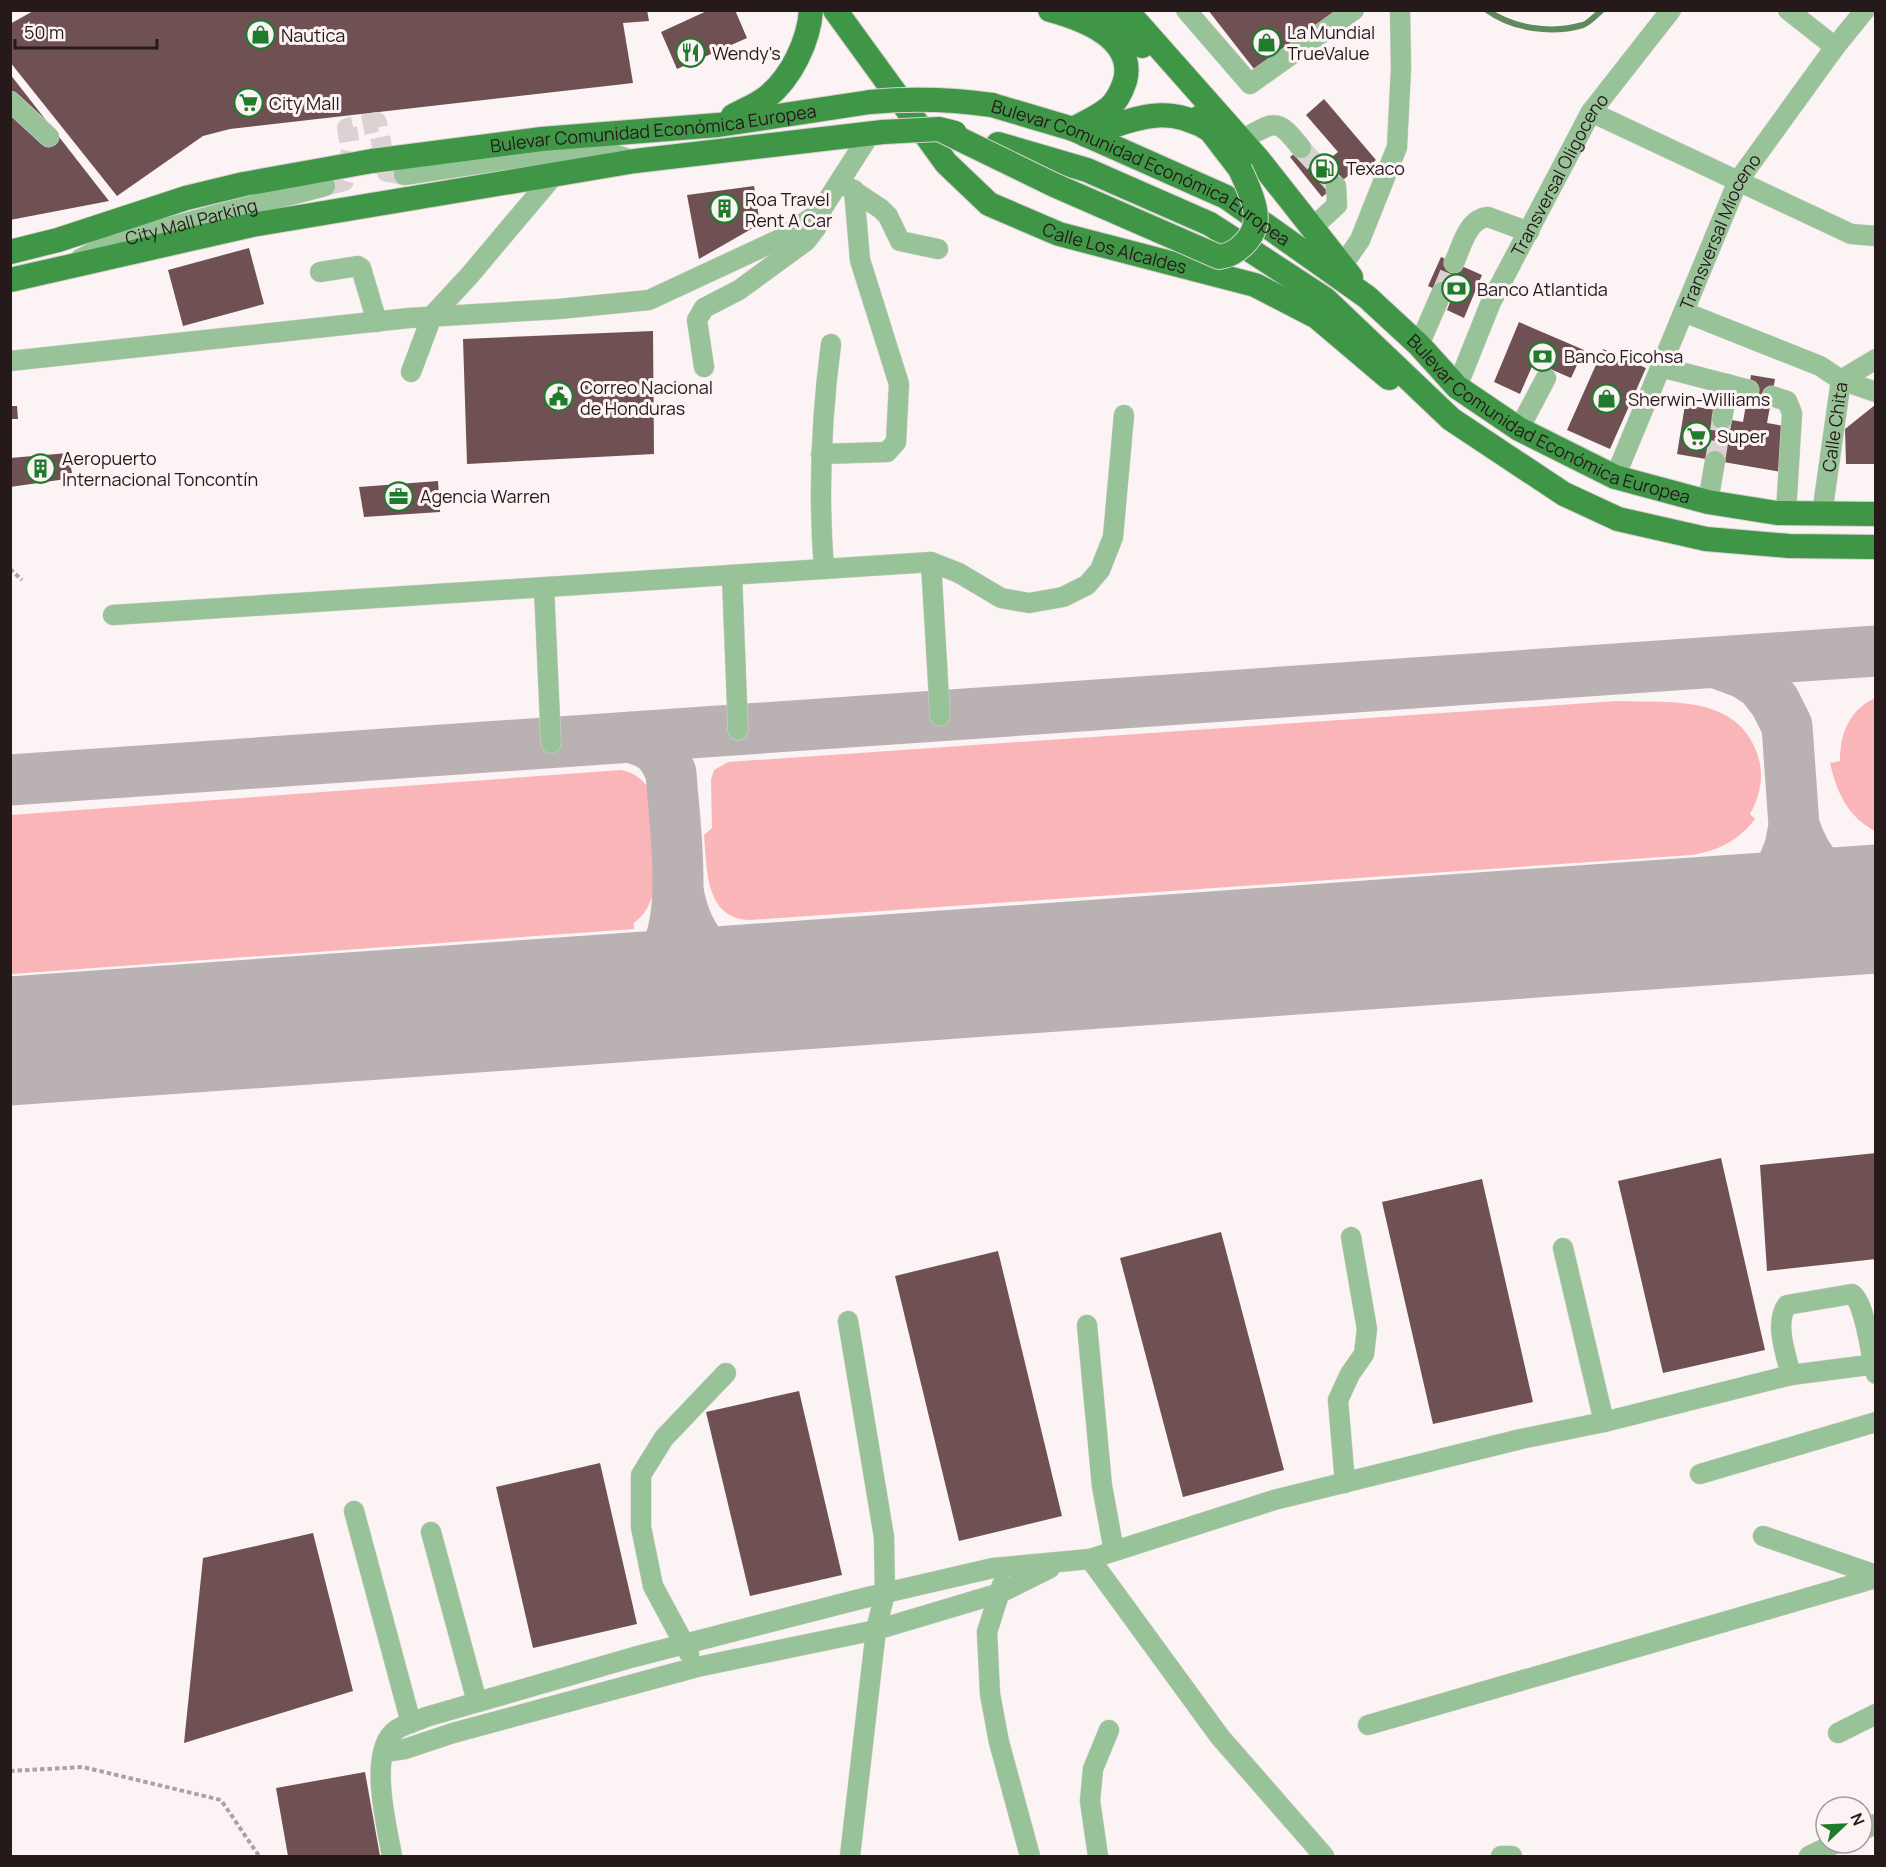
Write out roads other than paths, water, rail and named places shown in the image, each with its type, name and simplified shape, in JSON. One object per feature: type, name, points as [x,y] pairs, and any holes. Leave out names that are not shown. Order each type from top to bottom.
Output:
[{"type":"main road","points":[[718,125],[767,97],[792,68],[810,25],[812,10]]},
{"type":"main road","name":"Calle Los Alcaldes","points":[[835,10],[946,164],[989,204],[1059,234],[1255,285],[1317,317],[1410,397],[1451,418]]},
{"type":"main road","points":[[845,10],[858,10]]},
{"type":"main road","points":[[1050,10],[1085,21],[1108,36],[1126,54],[1128,68],[1117,98],[1110,108],[1079,132]]},
{"type":"main road","points":[[939,129],[1054,185],[1219,257],[1229,255],[1247,242],[1256,223],[1256,210],[1240,170],[1136,40],[1097,10]]},
{"type":"main road","points":[[1126,10],[1241,140],[1367,297]]},
{"type":"main road","name":"Bulevar Comunidad Económica Europea","points":[[10,252],[58,240],[186,198],[244,184],[372,161],[542,139],[718,125],[870,102],[911,98],[952,99],[992,105],[1079,132],[1226,197],[1367,297],[1419,345],[1457,387],[1519,429],[1615,477],[1708,501],[1786,513],[1875,514]]},
{"type":"main road","points":[[1079,132],[1171,113],[1191,118],[1210,130]]},
{"type":"main road","name":"Bulevar Comunidad Económica Europea","points":[[10,280],[252,225],[555,174],[635,161],[876,133],[939,129],[1087,170],[1210,224],[1325,299],[1451,418],[1564,494],[1618,519],[1706,539],[1789,546],[1875,547]]},
{"type":"street","points":[[1186,10],[1250,84],[1354,10]]},
{"type":"street","points":[[1342,266],[1360,240],[1397,147],[1401,68],[1400,10]]},
{"type":"street","name":"Transversal Oligoceno","points":[[1457,387],[1491,302],[1591,112],[1671,10]]},
{"type":"street","points":[[1788,10],[1835,47]]},
{"type":"street","name":"Transversal Mioceno","points":[[1615,477],[1738,181],[1835,47],[1865,10]]},
{"type":"street","points":[[10,101],[49,138]]},
{"type":"street","points":[[1591,112],[1851,234],[1875,236]]},
{"type":"street","points":[[1241,140],[1269,125],[1276,125],[1285,128],[1301,148]]},
{"type":"street","points":[[10,361],[432,316],[559,309],[648,300],[778,240],[820,212],[847,186],[876,133]]},
{"type":"street","points":[[404,175],[550,153],[603,151],[635,161]]},
{"type":"street","points":[[411,372],[432,316],[555,174]]},
{"type":"street","name":"City Mall Parking","points":[[62,268],[113,242],[325,186]]},
{"type":"street","points":[[847,186],[881,208],[888,216],[900,241],[938,249]]},
{"type":"street","points":[[821,454],[887,452],[896,442],[899,384],[860,260],[847,186]]},
{"type":"street","points":[[1313,227],[1338,205],[1336,186]]},
{"type":"street","points":[[704,367],[697,320],[704,309],[746,286],[806,241],[816,228],[820,212]]},
{"type":"street","points":[[1454,263],[1473,222],[1481,217],[1488,217],[1529,232]]},
{"type":"street","points":[[320,272],[358,266],[361,268],[377,322]]},
{"type":"street","points":[[1419,345],[1442,292]]},
{"type":"street","points":[[1684,312],[1820,366],[1841,380],[1875,392]]},
{"type":"street","points":[[824,569],[819,509],[821,454],[831,344]]},
{"type":"street","name":"Calle Chita","points":[[1822,514],[1841,380],[1875,359]]},
{"type":"street","points":[[1661,367],[1749,390]]},
{"type":"street","points":[[1519,429],[1546,378]]},
{"type":"street","points":[[1722,419],[1728,384]]},
{"type":"street","points":[[1772,396],[1787,401],[1792,413],[1786,513]]},
{"type":"street","points":[[113,615],[931,562],[959,573],[1001,598],[1029,603],[1063,597],[1087,585],[1100,570],[1113,537],[1124,416]]},
{"type":"street","points":[[1708,501],[1715,461]]},
{"type":"street","points":[[931,562],[940,716]]},
{"type":"street","points":[[732,575],[738,730]]},
{"type":"street","points":[[544,587],[551,742]]},
{"type":"street","points":[[1345,1483],[1338,1400],[1350,1374],[1364,1354],[1367,1329],[1351,1237]]},
{"type":"street","points":[[1563,1248],[1604,1422]]},
{"type":"street","points":[[392,1857],[380,1778],[384,1752],[396,1730],[411,1723],[683,1644],[885,1593],[1005,1567],[1090,1559],[1274,1500],[1521,1439],[1604,1422],[1791,1375],[1875,1367],[1863,1313],[1857,1297],[1852,1294],[1787,1305],[1782,1311],[1784,1348],[1791,1375]]},
{"type":"street","points":[[848,1321],[884,1537],[885,1593],[876,1630],[850,1857]]},
{"type":"street","points":[[1087,1325],[1102,1486],[1114,1551]]},
{"type":"street","points":[[697,1667],[653,1586],[641,1527],[641,1475],[664,1438],[726,1373]]},
{"type":"street","points":[[1700,1474],[1875,1422]]},
{"type":"street","points":[[354,1511],[411,1723]]},
{"type":"street","points":[[431,1532],[477,1702]]},
{"type":"street","points":[[1763,1536],[1875,1576]]},
{"type":"street","points":[[1090,1559],[1221,1737],[1324,1857]]},
{"type":"street","points":[[384,1752],[405,1749],[453,1732],[697,1667],[876,1630],[1000,1593],[1063,1562]]},
{"type":"street","points":[[1005,1567],[1000,1593],[987,1632],[990,1694],[999,1742],[1030,1857]]},
{"type":"street","points":[[1368,1725],[1875,1576]]},
{"type":"street","points":[[1838,1733],[1875,1714]]},
{"type":"street","points":[[1098,1857],[1090,1801],[1093,1769],[1109,1730]]},
{"type":"street","points":[[1501,1857],[1512,1857]]},
{"type":"waterway","points":[[1487,10],[1509,22],[1546,29],[1583,25],[1602,10]]},
{"type":"tunnel","points":[[325,186],[344,181],[351,151],[347,128],[377,122],[387,172],[404,175]]},
{"type":"tunnel","points":[[1301,148],[1336,186]]},
{"type":"tunnel","points":[[1442,292],[1454,263]]},
{"type":"tunnel","points":[[1715,461],[1722,419]]},
{"type":"place","name":"Nautica","points":[[260,35]]},
{"type":"place","name":"La Mundial TrueValue","points":[[1266,42]]},
{"type":"place","name":"Wendy's","points":[[691,53]]},
{"type":"place","name":"City Mall","points":[[248,103]]},
{"type":"place","name":"Texaco","points":[[1325,168]]},
{"type":"place","name":"Roa Travel Rent A Car","points":[[724,209]]},
{"type":"place","name":"Banco Atlantida","points":[[1456,289]]},
{"type":"place","name":"Banco Ficohsa","points":[[1543,356]]},
{"type":"place","name":"Correo Nacional de Honduras","points":[[559,397]]},
{"type":"place","name":"Sherwin-Williams","points":[[1607,399]]},
{"type":"place","name":"Super","points":[[1696,436]]},
{"type":"place","name":"Aeropuerto Internacional Toncontín","points":[[41,468]]},
{"type":"place","name":"Agencia Warren","points":[[399,496]]}]
